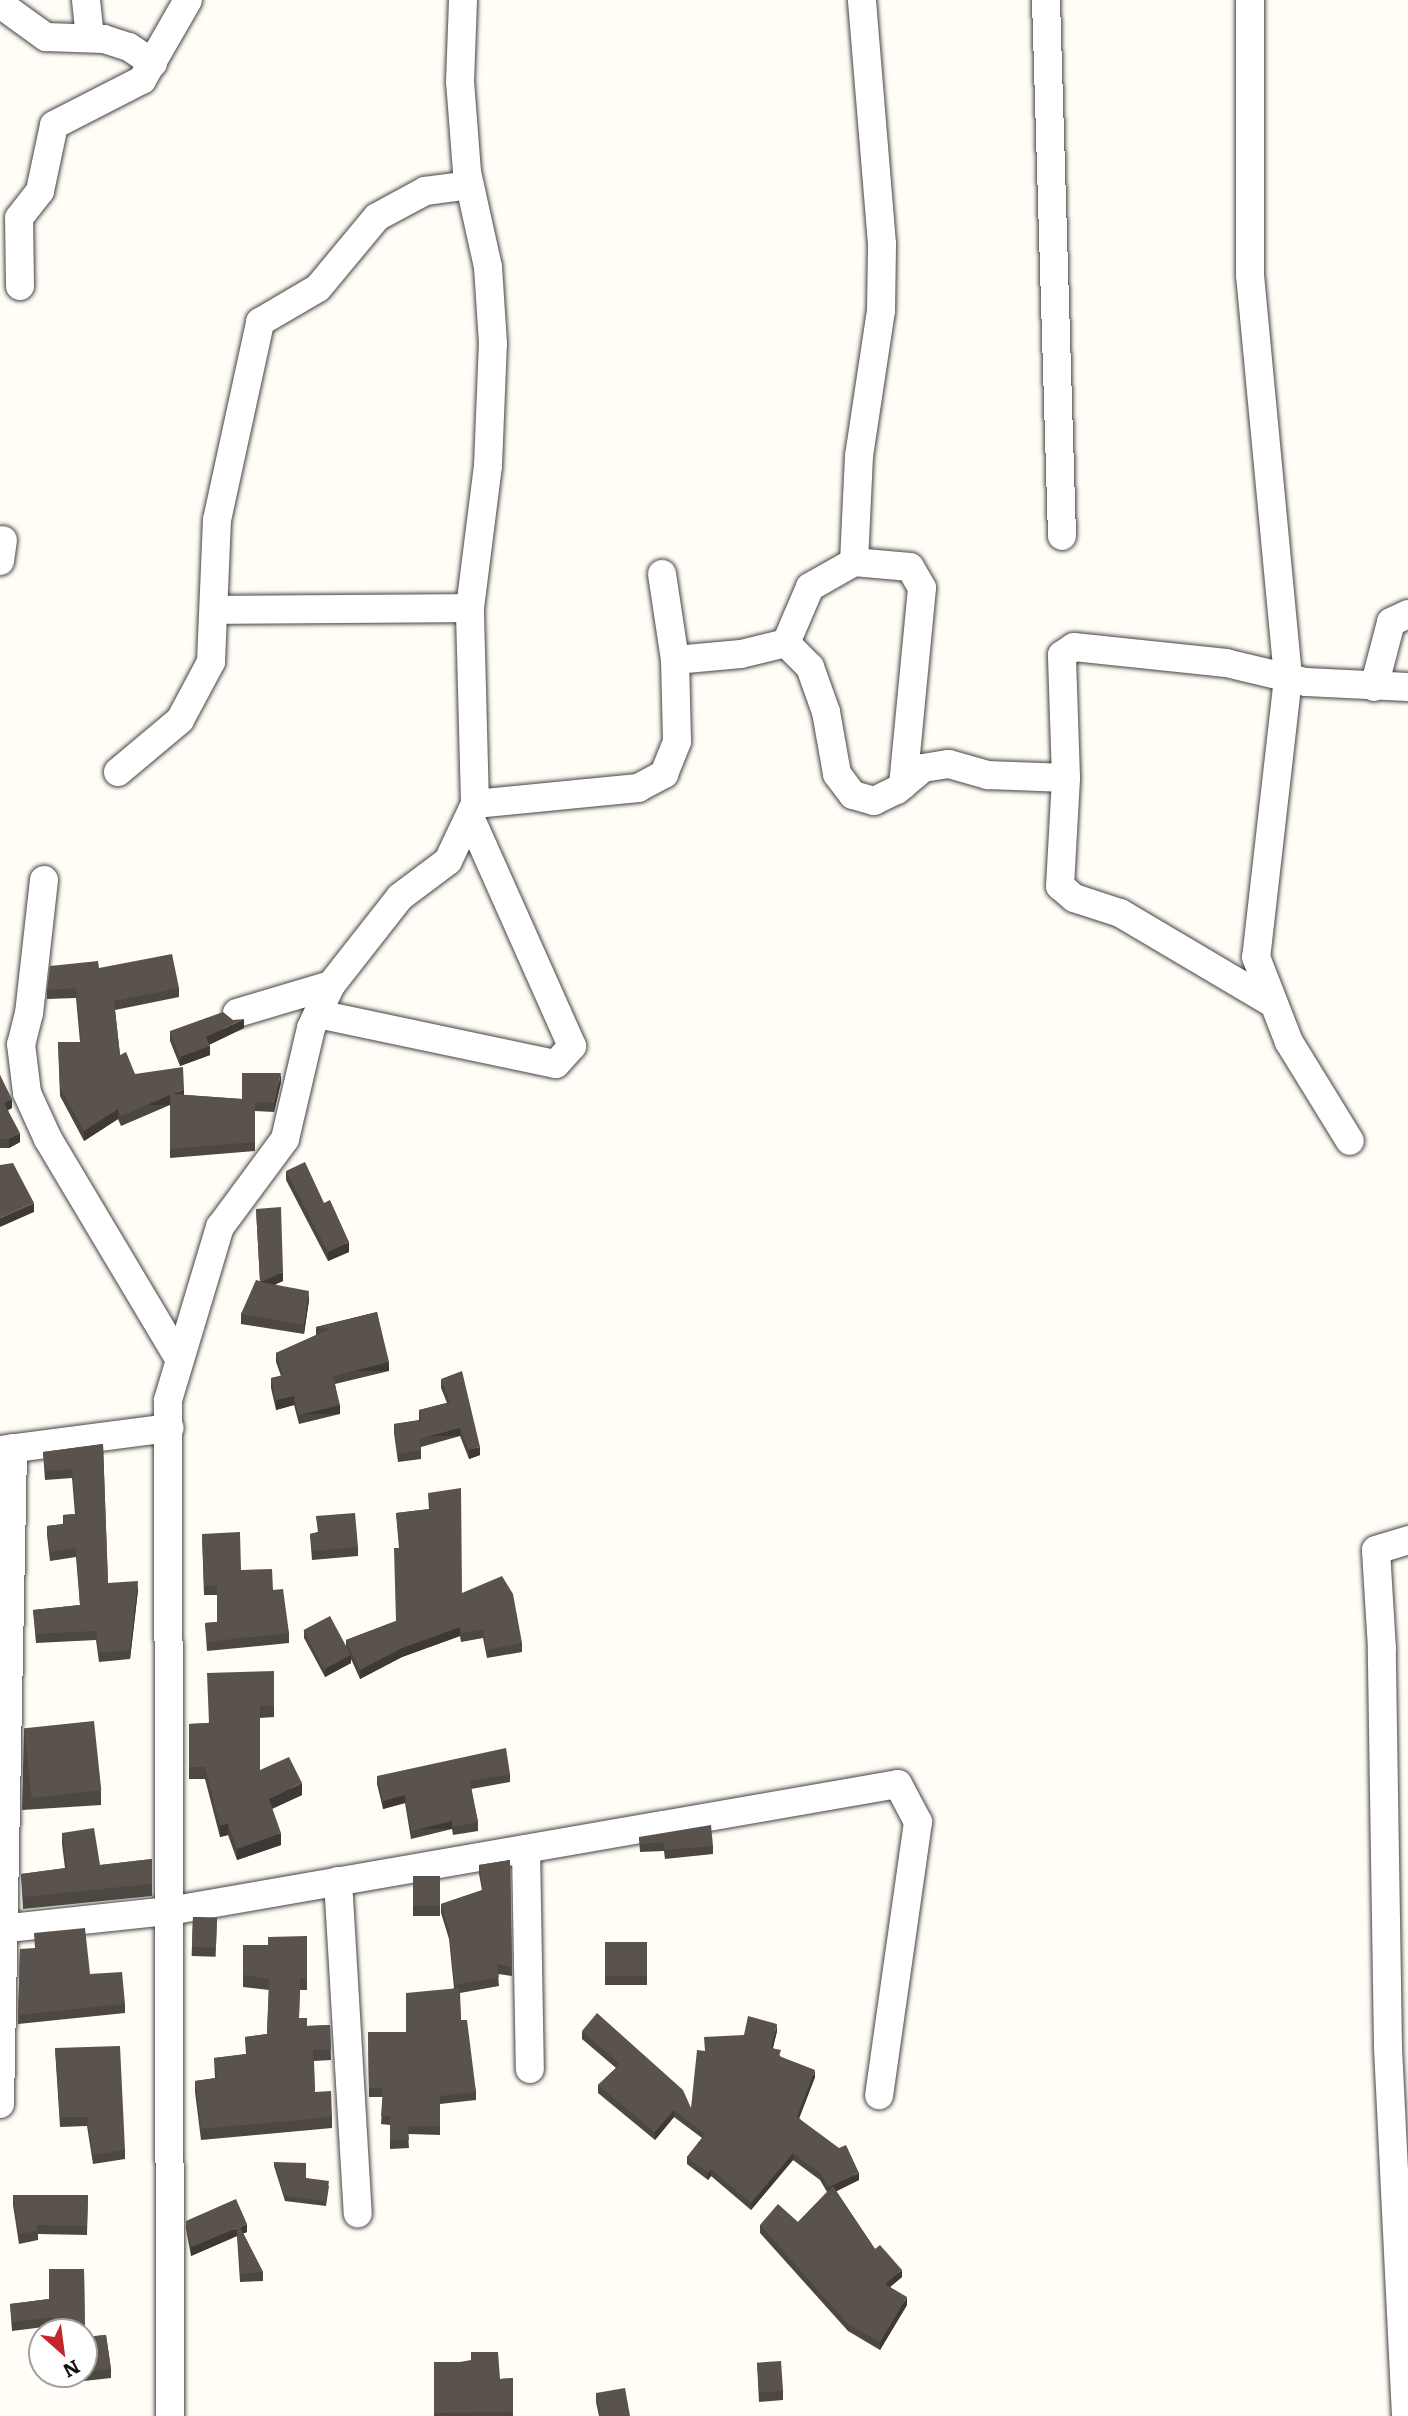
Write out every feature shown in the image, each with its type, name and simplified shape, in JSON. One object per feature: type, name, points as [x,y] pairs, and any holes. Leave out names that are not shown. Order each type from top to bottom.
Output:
[{"type":"street","points":[[86,0],[90,38]]},
{"type":"street","points":[[20,286],[10,219],[40,191],[54,125],[142,80],[188,0]]},
{"type":"street","points":[[318,1014],[556,1064],[572,1046],[472,811],[470,608],[488,466],[493,344],[488,267],[470,185],[460,82],[463,0]]},
{"type":"street","points":[[854,562],[859,456],[881,311],[882,244],[862,0]]},
{"type":"street","points":[[1046,0],[1062,536]]},
{"type":"street","points":[[1250,0],[1250,275],[1288,678],[1255,957],[1306,1073],[1350,1141]]},
{"type":"street","points":[[0,4],[46,37],[90,38],[129,47],[153,63]]},
{"type":"street","points":[[118,772],[180,720],[211,662],[217,520],[260,323],[318,288],[377,217],[425,191],[470,185]]},
{"type":"street","points":[[786,643],[810,587],[854,562],[910,567],[922,588],[903,785]]},
{"type":"street","points":[[472,811],[638,788],[664,774],[677,741],[675,660],[662,574]]},
{"type":"street","points":[[214,610],[470,608]]},
{"type":"street","points":[[1374,687],[1391,622],[1408,614]]},
{"type":"street","points":[[675,660],[741,654],[786,643]]},
{"type":"street","points":[[786,643],[810,667],[827,712],[837,774],[853,795],[874,801],[903,785],[923,768],[949,764],[988,775],[1066,778]]},
{"type":"street","points":[[1274,1004],[1119,913],[1074,898],[1060,886],[1066,778],[1062,655],[1074,647],[1226,663],[1288,678],[1374,687],[1408,687]]},
{"type":"street","points":[[170,2416],[168,1400],[178,1357],[220,1227],[285,1139],[318,1014],[331,985],[400,897],[448,861],[472,811]]},
{"type":"street","points":[[44,880],[29,1013],[10,1047],[48,1139],[178,1357]]},
{"type":"street","points":[[237,1013],[331,985]]},
{"type":"street","points":[[0,2104],[7,1449],[170,1428]]},
{"type":"street","points":[[1406,2416],[1388,2047],[1376,1550],[1408,1540]]},
{"type":"street","points":[[0,1929],[169,1911],[898,1784],[918,1822],[879,2095]]},
{"type":"street","points":[[526,1849],[530,2068]]},
{"type":"street","points":[[338,1881],[358,2213]]},
{"type":"building","points":[[172,954],[179,988],[114,1001],[120,1055],[126,1052],[135,1074],[183,1067],[184,1089],[174,1094],[242,1099],[242,1073],[281,1073],[274,1103],[255,1102],[255,1142],[170,1149],[170,1095],[121,1116],[118,1109],[84,1131],[60,1087],[58,1042],[81,1042],[76,988],[47,990],[50,966],[98,961],[99,968]]},
{"type":"building","points":[[223,1012],[233,1020],[244,1019],[206,1037],[210,1046],[180,1057],[170,1031]]},
{"type":"building","points":[[0,1075],[12,1099],[4,1103],[20,1133],[9,1139],[0,1139]]},
{"type":"building","points":[[305,1162],[324,1203],[330,1200],[349,1242],[328,1252],[286,1171]]},
{"type":"building","points":[[13,1163],[34,1203],[0,1218],[0,1165]]},
{"type":"building","points":[[281,1207],[283,1272],[261,1282],[309,1291],[304,1325],[241,1314],[256,1280],[260,1281],[256,1209]]},
{"type":"building","points":[[377,1312],[389,1362],[333,1376],[340,1405],[299,1415],[294,1396],[276,1400],[271,1378],[283,1375],[276,1353],[330,1329],[316,1327]]},
{"type":"building","points":[[462,1371],[480,1447],[469,1450],[460,1428],[419,1439],[421,1450],[398,1454],[394,1424],[422,1420],[419,1410],[450,1402],[441,1379]]},
{"type":"building","points":[[103,1444],[108,1583],[138,1581],[130,1650],[99,1653],[96,1631],[36,1634],[33,1610],[80,1605],[76,1548],[50,1552],[47,1526],[64,1524],[63,1515],[76,1514],[72,1469],[45,1471],[43,1452]]},
{"type":"building","points":[[461,1488],[462,1593],[502,1576],[513,1594],[522,1643],[487,1650],[483,1629],[461,1633],[460,1627],[402,1648],[360,1670],[346,1640],[396,1621],[394,1548],[400,1548],[396,1513],[431,1509],[428,1493]]},
{"type":"building","points":[[355,1513],[358,1547],[312,1551],[310,1534],[319,1532],[316,1516]]},
{"type":"building","points":[[240,1532],[241,1570],[272,1569],[273,1590],[283,1589],[289,1633],[207,1642],[205,1623],[217,1622],[217,1585],[204,1586],[202,1534]]},
{"type":"building","points":[[330,1616],[351,1655],[324,1669],[304,1630]]},
{"type":"building","points":[[274,1671],[274,1706],[260,1706],[260,1770],[289,1757],[302,1783],[269,1799],[281,1833],[237,1849],[228,1824],[220,1825],[205,1767],[189,1767],[189,1724],[209,1723],[207,1673]]},
{"type":"building","points":[[94,1721],[101,1791],[32,1798],[24,1728]]},
{"type":"building","points":[[506,1748],[510,1774],[470,1781],[478,1822],[453,1827],[452,1821],[411,1831],[405,1795],[383,1801],[377,1776]]},
{"type":"building","points":[[711,1825],[713,1846],[665,1850],[664,1842],[640,1844],[639,1837]]},
{"type":"building","points":[[94,1828],[100,1865],[152,1859],[152,1884],[23,1897],[21,1874],[67,1868],[62,1833]]},
{"type":"building","points":[[510,1860],[512,1967],[497,1964],[499,1977],[455,1985],[449,1930],[441,1904],[483,1890],[479,1865]]},
{"type":"building","points":[[413,1876],[440,1876],[440,1906],[413,1906]]},
{"type":"building","points":[[193,1917],[217,1918],[216,1948],[192,1947]]},
{"type":"building","points":[[85,1928],[90,1974],[122,1972],[125,2004],[18,2015],[20,1949],[35,1948],[34,1933]]},
{"type":"building","points":[[307,1936],[307,1979],[300,1979],[299,2018],[307,2018],[307,2026],[330,2025],[331,2049],[313,2050],[315,2092],[331,2091],[332,2117],[201,2129],[195,2081],[217,2078],[214,2058],[247,2054],[245,2037],[267,2034],[269,1979],[243,1975],[243,1945],[268,1945],[268,1937]]},
{"type":"building","points":[[605,1942],[647,1942],[647,1976],[605,1976]]},
{"type":"building","points":[[459,1988],[461,2020],[467,2020],[476,2092],[440,2096],[440,2126],[408,2126],[409,2140],[390,2140],[390,2116],[381,2116],[383,2088],[369,2088],[368,2032],[406,2032],[406,1993]]},
{"type":"building","points":[[597,2013],[683,2090],[691,2108],[697,2050],[705,2051],[704,2037],[744,2035],[748,2016],[777,2024],[771,2048],[781,2050],[779,2056],[815,2070],[797,2117],[839,2148],[846,2145],[859,2173],[829,2187],[820,2173],[793,2153],[751,2203],[711,2169],[708,2173],[687,2157],[705,2134],[674,2110],[655,2132],[598,2085],[620,2064],[582,2031]]},
{"type":"building","points":[[120,2046],[125,2150],[93,2155],[87,2117],[60,2117],[55,2048]]},
{"type":"building","points":[[274,2162],[306,2163],[306,2178],[329,2181],[326,2201],[285,2196]]},
{"type":"building","points":[[833,2186],[875,2249],[880,2245],[902,2270],[885,2284],[907,2297],[880,2342],[848,2324],[760,2225],[778,2204],[798,2222]]},
{"type":"building","points":[[13,2195],[88,2195],[87,2226],[37,2225],[38,2231],[19,2234]]},
{"type":"building","points":[[236,2199],[247,2224],[240,2227],[263,2272],[240,2274],[237,2228],[191,2247],[186,2221]]},
{"type":"building","points":[[49,2269],[84,2269],[85,2318],[28,2318],[12,2322],[10,2304],[49,2299]]},
{"type":"building","points":[[106,2335],[111,2369],[98,2370],[98,2336]]},
{"type":"building","points":[[471,2352],[498,2352],[500,2379],[513,2378],[513,2412],[434,2413],[434,2362],[471,2360]]},
{"type":"building","points":[[781,2361],[783,2391],[759,2393],[757,2363]]},
{"type":"building","points":[[625,2388],[630,2416],[601,2416],[596,2393]]}]
